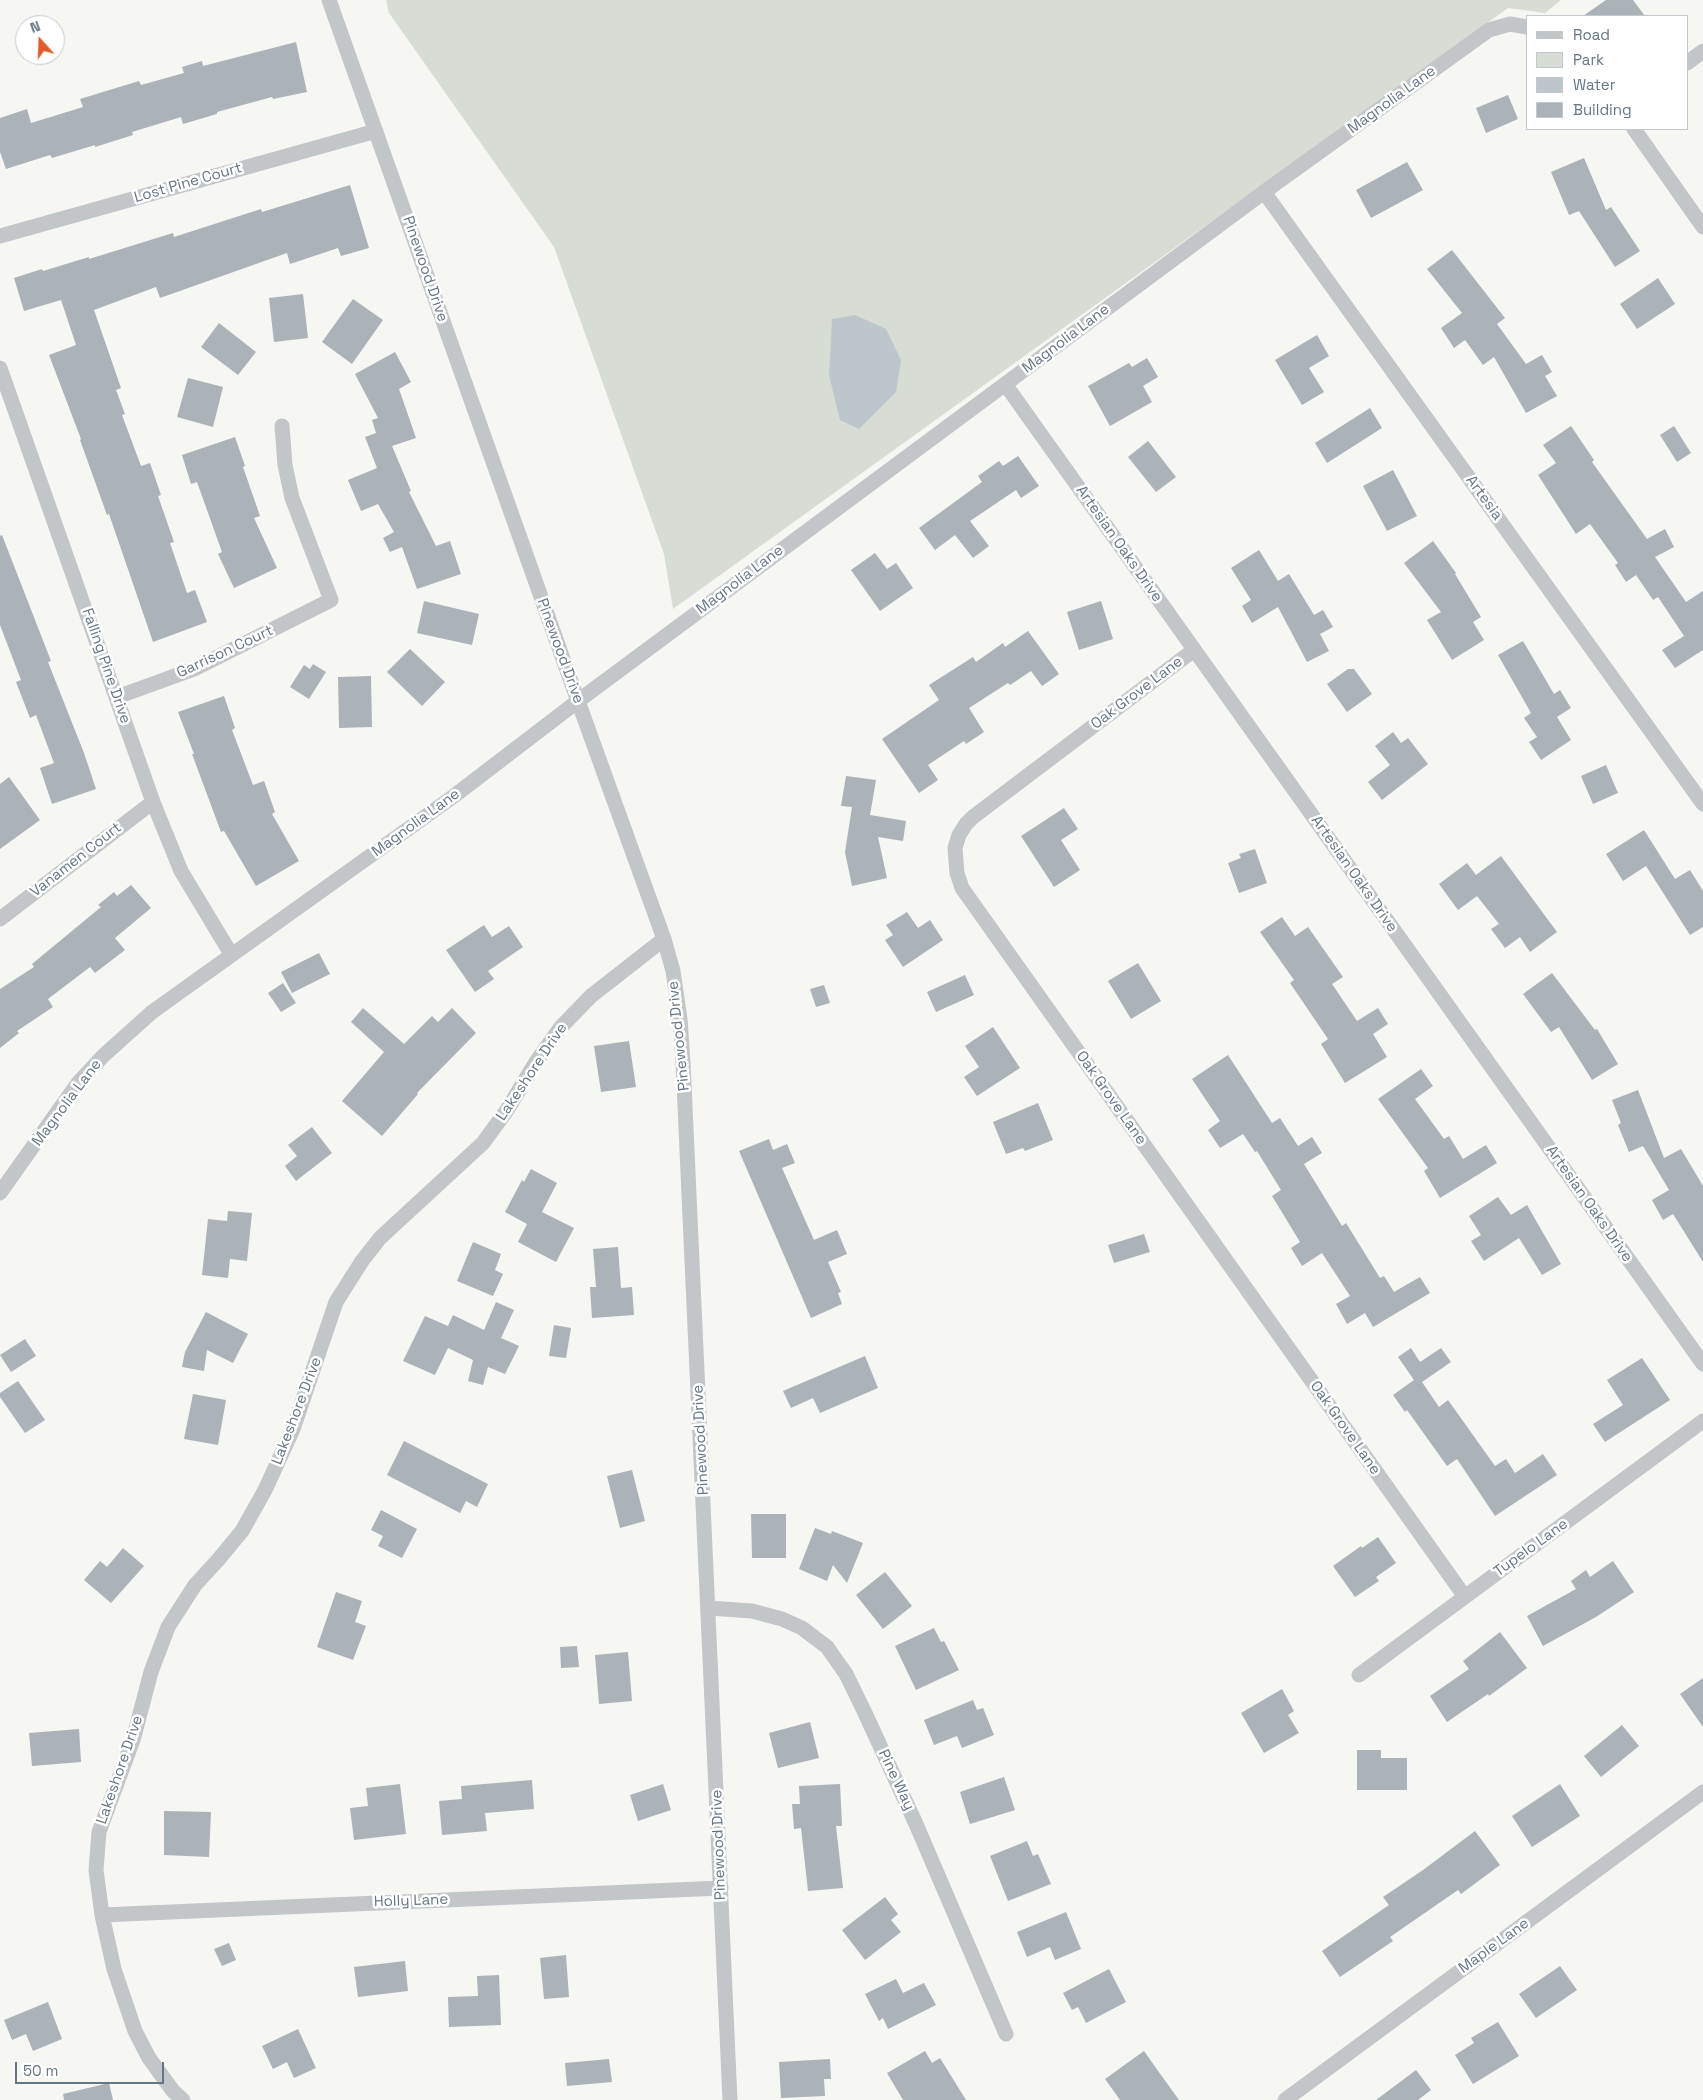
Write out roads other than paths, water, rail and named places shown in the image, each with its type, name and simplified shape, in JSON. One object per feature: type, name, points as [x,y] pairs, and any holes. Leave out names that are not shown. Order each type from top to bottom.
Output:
[{"type":"street","name":"Pinewood Drive","points":[[329,0],[664,939],[674,981],[684,1062],[730,2100]]},
{"type":"street","name":"Magnolia Lane","points":[[0,1193],[78,1083],[103,1056],[152,1012],[454,796],[578,701],[1264,192],[1489,30],[1510,24],[1526,27]]},
{"type":"street","points":[[1688,62],[1703,51]]},
{"type":"street","points":[[1635,130],[1703,227]]},
{"type":"street","name":"Lost Pine Court","points":[[0,236],[376,131]]},
{"type":"street","name":"Artesia","points":[[1264,192],[1703,804]]},
{"type":"street","name":"Falling Pine Drive","points":[[0,368],[153,802],[182,871],[231,954]]},
{"type":"street","name":"Artesian Oaks Drive","points":[[1005,384],[1703,1364]]},
{"type":"street","name":"Garrison Court","points":[[117,697],[194,669],[331,600],[292,498],[285,465],[282,426]]},
{"type":"street","name":"Oak Grove Lane","points":[[1194,650],[974,816],[959,835],[956,848],[957,873],[962,888],[1465,1597]]},
{"type":"street","name":"Vanamen Court","points":[[0,919],[153,802]]},
{"type":"street","name":"Lakeshore Drive","points":[[183,2100],[173,2091],[149,2058],[135,2031],[114,1969],[102,1914],[96,1870],[98,1832],[133,1740],[151,1672],[168,1627],[195,1585],[242,1530],[265,1490],[294,1429],[336,1302],[362,1260],[380,1238],[483,1143],[507,1110],[536,1062],[560,1028],[592,996],[664,939]]},
{"type":"street","name":"Tupelo Lane","points":[[1360,1675],[1703,1421]]},
{"type":"street","name":"Pine Way","points":[[709,1608],[752,1611],[782,1619],[802,1628],[826,1647],[846,1674],[916,1824],[1006,2034]]},
{"type":"street","name":"Maple Lane","points":[[1285,2100],[1703,1792]]},
{"type":"street","name":"Holly Lane","points":[[102,1914],[721,1888]]},
{"type":"water","points":[[855,315],[886,329],[901,360],[896,392],[859,429],[840,420],[829,375],[832,319]]}]
